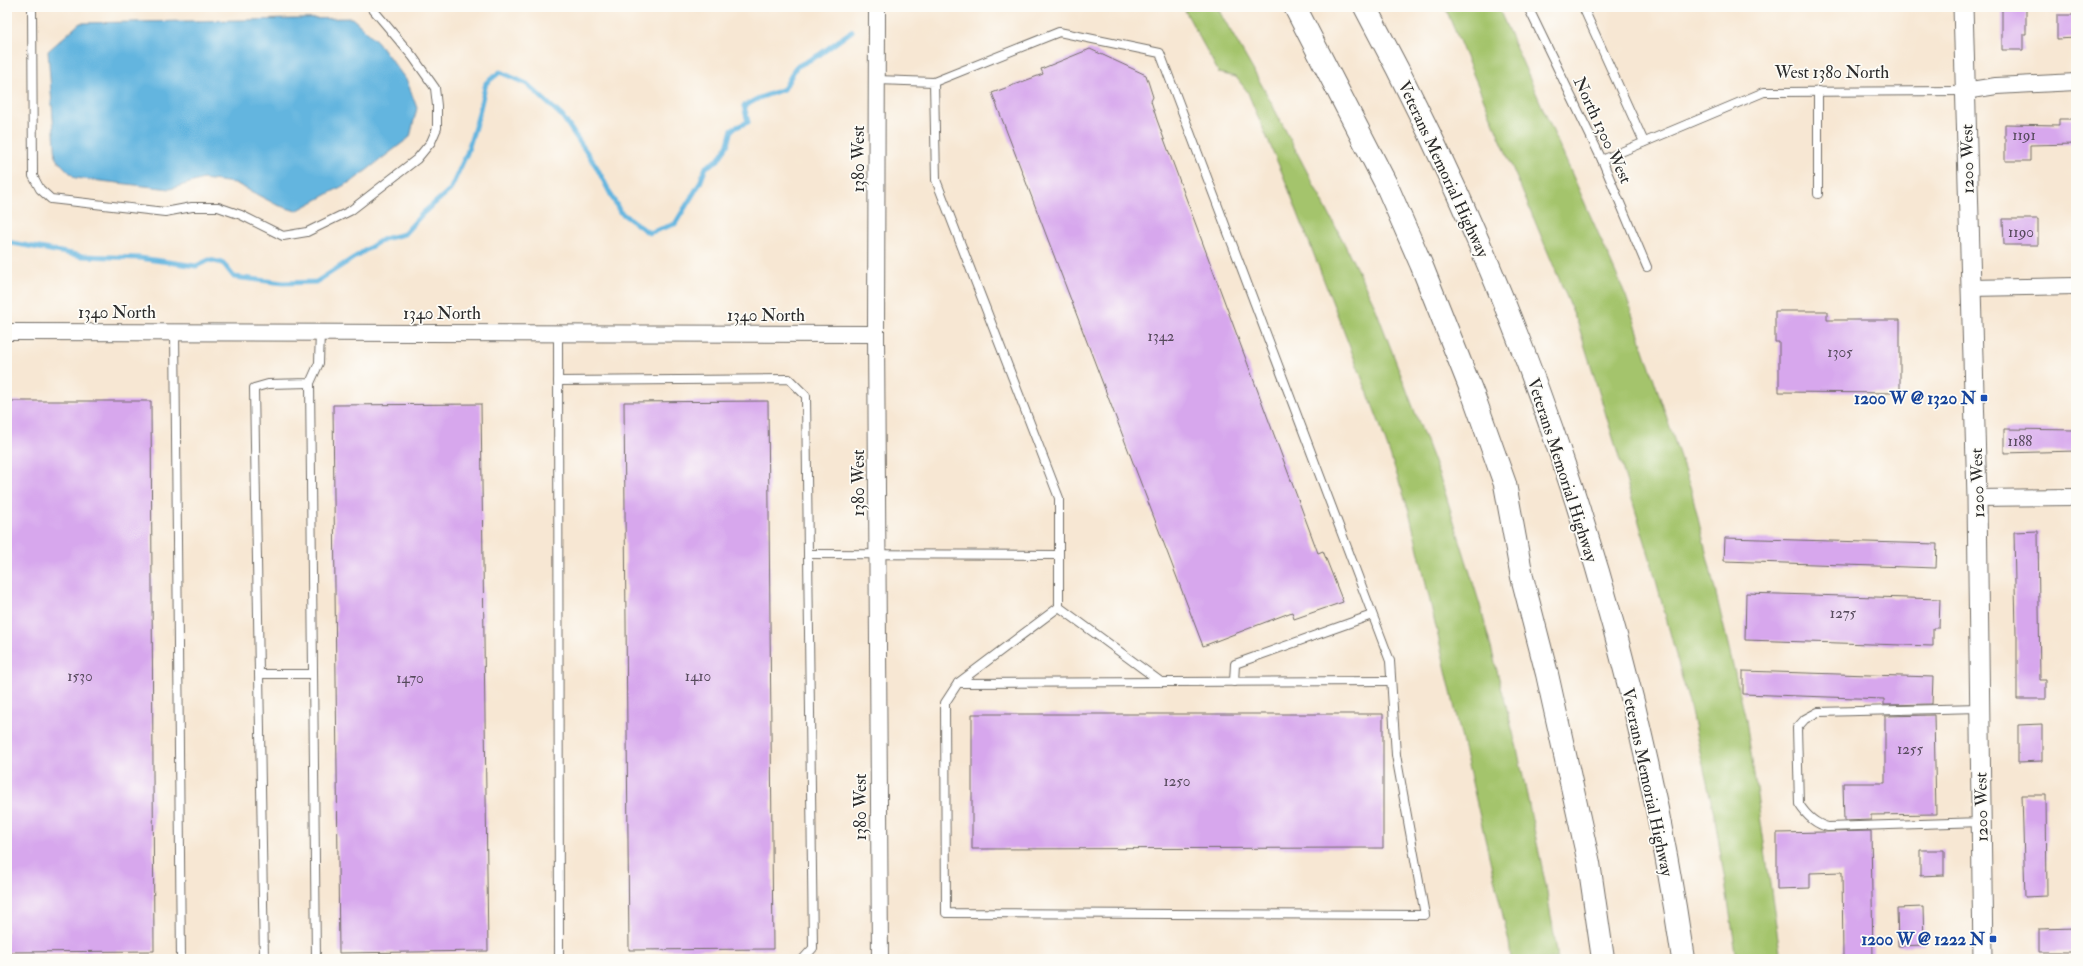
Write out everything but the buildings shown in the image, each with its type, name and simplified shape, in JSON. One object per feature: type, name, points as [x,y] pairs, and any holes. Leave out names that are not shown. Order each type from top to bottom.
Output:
[{"type":"highway","points":[[1281,7],[1320,54]]},
{"type":"highway","points":[[1295,7],[1386,184],[1421,264],[1468,383],[1505,484],[1522,577],[1549,681],[1589,863],[1603,959]]},
{"type":"highway","name":"Veterans Memorial Highway","points":[[1365,7],[1434,141],[1497,283],[1561,458],[1602,590],[1636,720],[1658,817],[1682,959]]},
{"type":"highway","points":[[1373,7],[1379,32]]},
{"type":"street","name":"1380 West","points":[[877,7],[876,334],[880,959]]},
{"type":"street","name":"1200 West","points":[[1962,7],[1977,498],[1984,959]]},
{"type":"street","name":"West 1380 North","points":[[1965,90],[1996,86],[2076,82]]},
{"type":"street","points":[[1970,288],[2076,286]]},
{"type":"street","name":"1340 North","points":[[7,332],[174,331],[876,334]]},
{"type":"street","points":[[1977,498],[2076,497]]},
{"type":"lane","points":[[32,7],[33,176],[40,189],[51,199],[165,212],[192,207],[218,207],[241,215],[283,236],[306,232],[350,210],[417,159],[431,142],[437,128],[435,88],[413,57],[371,7]]},
{"type":"lane","name":"North 1300 West","points":[[1528,7],[1602,160],[1647,267]]},
{"type":"lane","points":[[1584,7],[1644,142]]},
{"type":"lane","points":[[877,80],[934,82],[1059,32],[1160,54],[1390,661],[1396,755],[1425,915],[946,913],[945,703],[958,683],[1059,607]]},
{"type":"lane","points":[[934,82],[936,180],[1059,498],[1059,607]]},
{"type":"lane","name":"West 1380 North","points":[[1602,160],[1764,92],[1965,90]]},
{"type":"lane","points":[[1818,91],[1818,194]]},
{"type":"lane","points":[[174,331],[182,959]]},
{"type":"lane","points":[[316,959],[310,383],[319,363],[320,332]]},
{"type":"lane","points":[[558,333],[559,959]]},
{"type":"lane","points":[[558,381],[789,379],[806,396],[813,948],[803,959]]},
{"type":"lane","points":[[264,959],[254,388],[268,384],[310,383]]},
{"type":"lane","points":[[808,554],[1059,555]]},
{"type":"lane","points":[[1059,607],[1161,682]]},
{"type":"lane","points":[[1234,682],[1235,664],[1372,615]]},
{"type":"lane","points":[[259,674],[313,674]]},
{"type":"lane","points":[[958,683],[1391,681]]},
{"type":"lane","points":[[1980,708],[1818,712],[1805,719],[1797,728],[1797,736],[1799,804],[1805,813],[1820,825],[1982,822]]},
{"type":"green space","points":[[1183,7],[1217,7],[1264,89],[1374,304],[1443,486],[1480,605],[1517,748],[1546,886],[1558,959],[1511,959],[1509,942],[1409,511],[1379,422],[1283,175],[1247,91],[1236,77],[1219,73]]},
{"type":"green space","points":[[1445,7],[1498,7],[1626,296],[1692,493],[1746,720],[1781,959],[1737,959],[1715,818],[1689,703],[1650,558],[1578,324]]},
{"type":"water","points":[[352,18],[377,41],[407,81],[417,108],[410,137],[354,180],[296,211],[277,205],[235,183],[203,179],[170,189],[75,178],[56,159],[48,51],[80,23]]},
{"type":"waterway","points":[[7,242],[82,256],[140,258],[196,266],[209,260],[223,263],[234,277],[283,283],[316,282],[383,239],[404,234],[423,213],[450,190],[467,153],[486,83],[500,72],[527,84],[562,116],[596,166],[620,212],[649,233],[675,224],[700,183],[706,167],[718,160],[728,144],[732,129],[748,122],[744,106],[759,98],[784,89],[796,67],[819,55],[852,31]]},
{"type":"place","name":"1200 W @ 1320 N","points":[[1984,398]]},
{"type":"place","name":"1200 W @ 1222 N","points":[[1993,939]]}]
